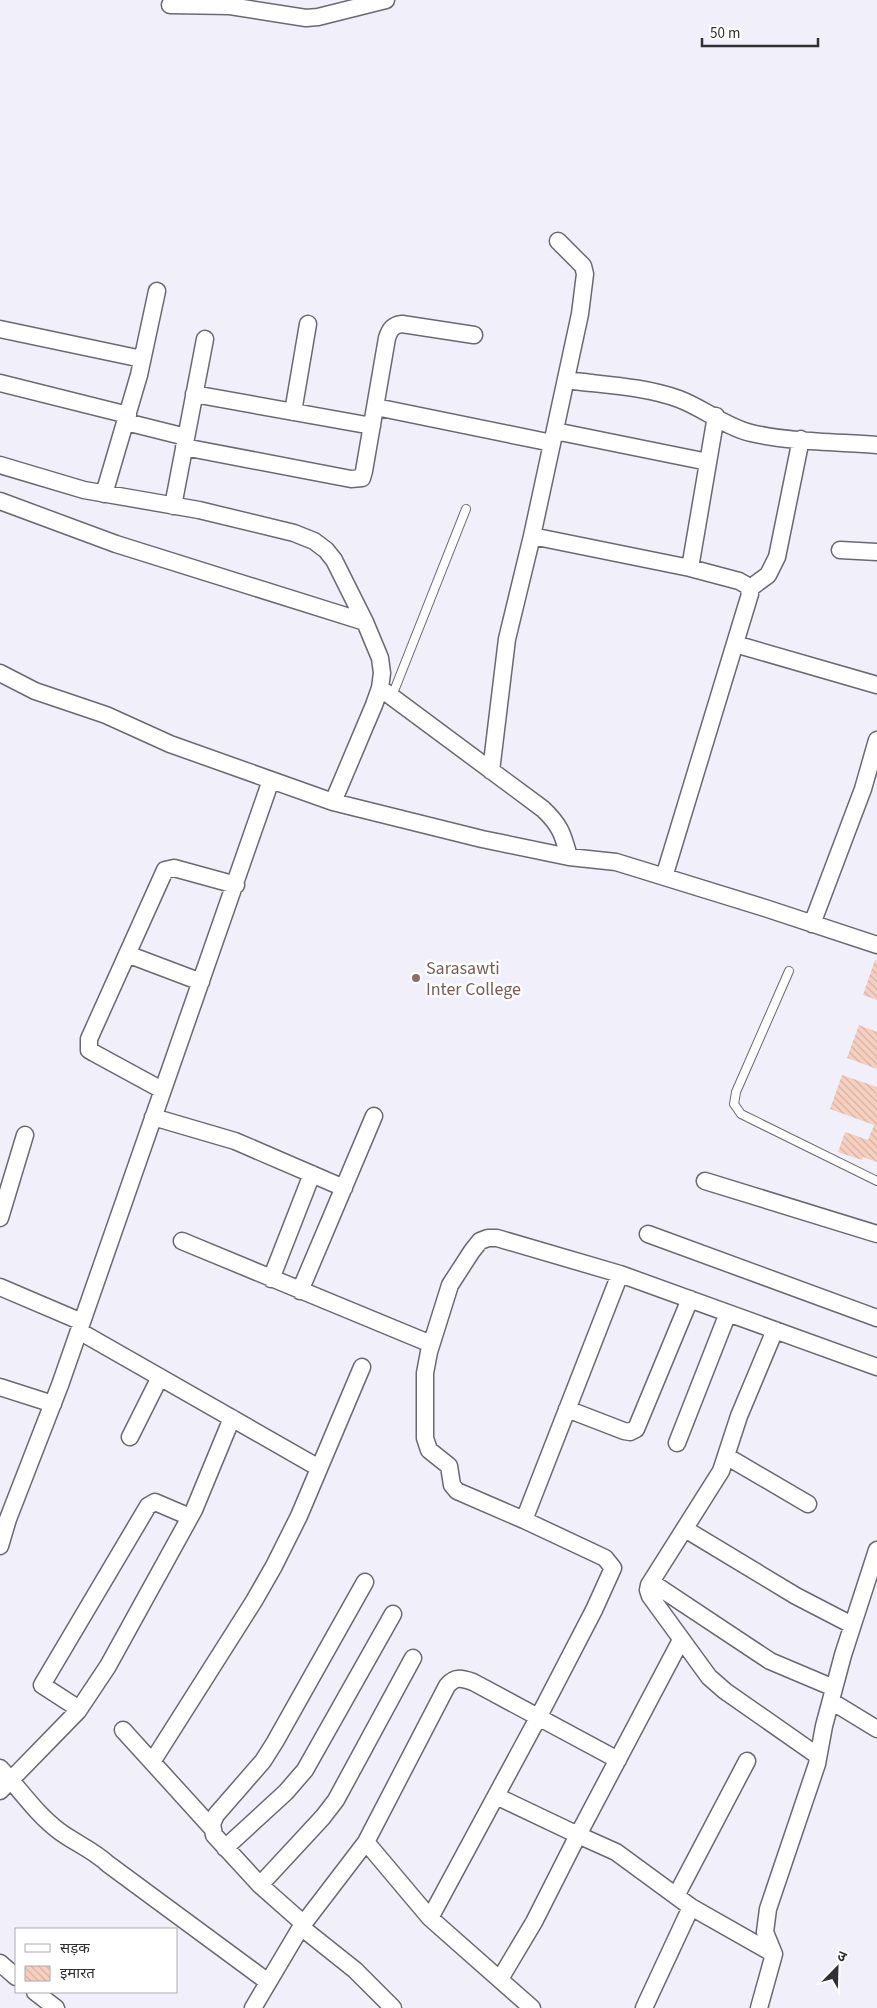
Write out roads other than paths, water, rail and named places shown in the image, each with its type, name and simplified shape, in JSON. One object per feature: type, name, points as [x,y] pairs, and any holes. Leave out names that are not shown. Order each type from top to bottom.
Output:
[{"type":"street","points":[[170,6],[206,3],[306,18],[318,17],[386,0]]},
{"type":"street","points":[[491,771],[507,640],[532,536],[580,314],[585,274],[583,266],[558,240]]},
{"type":"street","points":[[104,494],[127,419],[157,290]]},
{"type":"street","points":[[293,412],[308,324]]},
{"type":"street","points":[[0,383],[127,419],[185,442],[351,479],[359,479],[364,475],[390,329],[396,325],[474,335]]},
{"type":"street","points":[[0,329],[142,359]]},
{"type":"street","points":[[173,506],[205,340]]},
{"type":"street","points":[[566,380],[656,392],[691,404],[737,428],[750,432],[801,439],[877,445]]},
{"type":"street","points":[[194,394],[372,426]]},
{"type":"street","points":[[376,407],[708,462]]},
{"type":"street","points":[[690,568],[716,416]]},
{"type":"street","points":[[664,877],[750,590],[768,575],[777,557],[801,439]]},
{"type":"street","points":[[0,465],[104,494],[173,506],[294,533],[314,541],[326,550],[334,560],[366,622],[380,658],[386,692],[333,802]]},
{"type":"street","points":[[0,501],[116,544],[366,622]]},
{"type":"street","points":[[532,536],[690,568],[740,581],[745,583],[750,590]]},
{"type":"street","points":[[840,550],[877,552]]},
{"type":"street","points":[[734,644],[877,685]]},
{"type":"street","points":[[0,673],[35,691],[106,715],[170,744],[333,802],[482,839],[569,857],[616,862],[877,945]]},
{"type":"street","points":[[386,692],[543,809],[556,821],[563,833],[569,857]]},
{"type":"street","points":[[812,924],[863,789],[877,740]]},
{"type":"street","points":[[0,1546],[8,1519],[53,1404],[162,1090],[236,885],[271,780]]},
{"type":"street","points":[[162,1090],[89,1050],[89,1040],[165,870],[174,868],[236,885]]},
{"type":"street","points":[[127,954],[201,982]]},
{"type":"street","points":[[300,1291],[374,1116]]},
{"type":"street","points":[[153,1117],[235,1141],[344,1188]]},
{"type":"street","points":[[0,1218],[25,1135]]},
{"type":"street","points":[[271,1279],[312,1174]]},
{"type":"street","points":[[705,1181],[877,1234]]},
{"type":"street","points":[[648,1234],[877,1318]]},
{"type":"street","points":[[430,1918],[539,1716],[594,1610],[613,1568],[605,1558],[457,1491],[452,1485],[449,1466],[427,1448],[425,1438],[426,1373],[431,1344],[453,1279],[472,1250],[480,1241],[488,1238],[497,1238],[620,1274],[877,1367]]},
{"type":"street","points":[[182,1241],[431,1344]]},
{"type":"street","points":[[524,1520],[620,1274]]},
{"type":"street","points":[[0,1287],[80,1326],[160,1377],[319,1468]]},
{"type":"street","points":[[567,1409],[630,1432],[636,1429],[690,1299]]},
{"type":"street","points":[[677,1443],[728,1313]]},
{"type":"street","points":[[775,1330],[739,1416],[726,1456],[714,1484],[648,1587],[650,1596],[681,1640],[709,1676],[725,1692],[818,1756]]},
{"type":"street","points":[[152,1762],[270,1573],[299,1516],[362,1368]]},
{"type":"street","points":[[130,1437],[160,1377]]},
{"type":"street","points":[[0,1387],[53,1404]]},
{"type":"street","points":[[6,1786],[78,1709],[108,1666],[205,1487],[232,1418]]},
{"type":"street","points":[[726,1456],[808,1504]]},
{"type":"street","points":[[78,1709],[42,1685],[148,1506],[155,1502],[190,1517]]},
{"type":"street","points":[[685,1529],[796,1596],[852,1625]]},
{"type":"street","points":[[759,2008],[774,1954],[765,1932],[768,1909],[818,1756],[832,1694],[877,1550]]},
{"type":"street","points":[[365,1582],[276,1742],[263,1761],[213,1819],[212,1828],[214,1835],[260,1885],[303,1926],[355,1970],[393,2008]]},
{"type":"street","points":[[651,1582],[770,1660],[832,1694],[877,1729]]},
{"type":"street","points":[[225,1848],[286,1792],[305,1770],[392,1614]]},
{"type":"street","points":[[500,1979],[534,1922],[681,1640]]},
{"type":"street","points":[[260,1885],[323,1817],[336,1800],[413,1658]]},
{"type":"street","points":[[253,2008],[303,1926],[366,1842],[447,1686],[452,1680],[459,1678],[473,1682],[618,1760]]},
{"type":"street","points":[[123,1730],[212,1828]]},
{"type":"street","points":[[676,1896],[747,1762]]},
{"type":"street","points":[[0,1768],[6,1786],[58,1830],[98,1854],[115,1869],[268,1982]]},
{"type":"street","points":[[496,1796],[616,1852],[691,1907],[774,1954]]},
{"type":"street","points":[[366,1842],[430,1918],[532,2008]]},
{"type":"street","points":[[644,2008],[691,1907]]},
{"type":"street","points":[[0,1963],[15,1975]]},
{"type":"street","points":[[37,1993],[56,2008]]},
{"type":"lane","points":[[386,692],[466,509]]},
{"type":"lane","points":[[789,971],[736,1092],[734,1099],[736,1109],[741,1114],[779,1134],[877,1181]]},
{"type":"place","name":"Sarasawti Inter College","points":[[416,978]]}]
